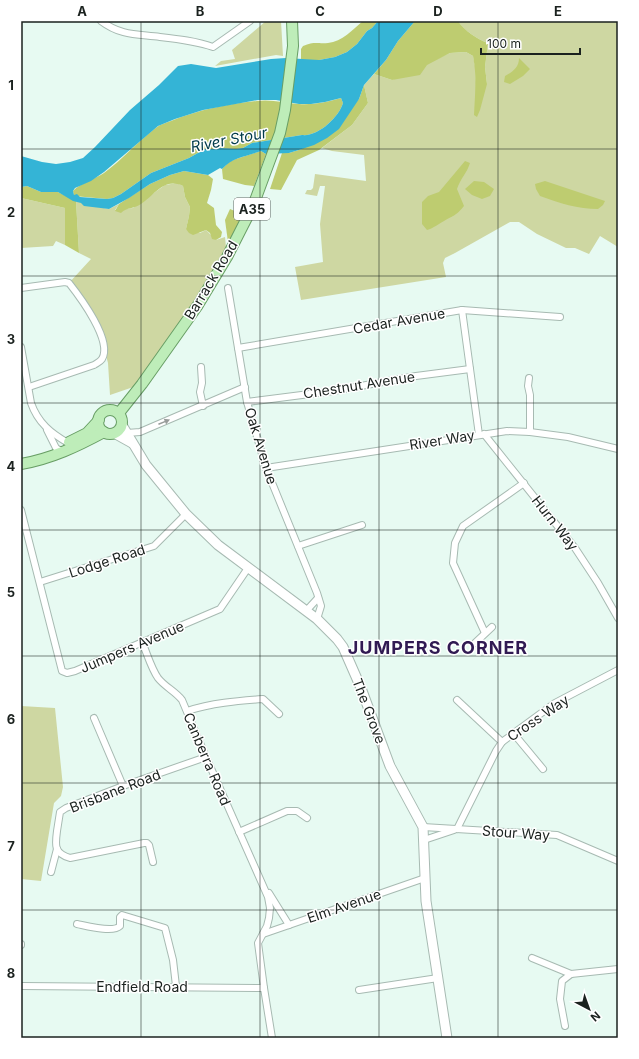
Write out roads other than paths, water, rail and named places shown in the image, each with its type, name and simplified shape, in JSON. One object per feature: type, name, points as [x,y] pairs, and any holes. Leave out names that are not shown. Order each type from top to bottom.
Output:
[{"type":"main road","name":"Barrack Road","points":[[119,413],[142,384],[198,305],[227,257],[253,206],[280,133],[285,110],[293,46],[292,21]]},
{"type":"main road","points":[[21,463],[60,450],[109,432],[124,429],[119,413],[106,410],[87,433],[68,443],[60,450]]},
{"type":"main road","points":[[99,420],[100,427],[109,432]]},
{"type":"street","points":[[101,21],[121,32],[133,35],[159,37],[213,47],[250,21]]},
{"type":"street","points":[[21,288],[65,282],[69,283],[96,323],[104,348],[104,353],[101,360],[94,365],[29,387]]},
{"type":"street","name":"Oak Avenue","points":[[228,288],[247,402],[266,468],[321,606],[317,618]]},
{"type":"street","points":[[462,310],[481,434]]},
{"type":"street","name":"Cedar Avenue","points":[[238,348],[462,310],[560,317]]},
{"type":"street","points":[[21,347],[34,412],[60,450]]},
{"type":"street","points":[[200,367],[202,383],[200,392],[203,406]]},
{"type":"street","name":"Chestnut Avenue","points":[[247,402],[333,391],[416,376],[470,369]]},
{"type":"street","points":[[528,378],[530,395],[530,432]]},
{"type":"street","points":[[124,429],[140,432],[245,387]]},
{"type":"street","points":[[46,429],[68,443]]},
{"type":"street","name":"The Grove","points":[[124,429],[146,465],[186,514],[218,545],[317,618],[343,647],[361,688],[390,766],[423,827],[426,901],[447,1038]]},
{"type":"street","name":"River Way","points":[[266,468],[507,431],[530,432],[568,437],[618,449]]},
{"type":"street","name":"The Grove","points":[[109,432],[132,443]]},
{"type":"street","name":"Hurn Way","points":[[481,434],[524,484],[575,548],[598,583],[618,618]]},
{"type":"street","points":[[485,634],[453,563],[455,543],[463,526],[524,484]]},
{"type":"street","name":"Jumpers Avenue","points":[[21,510],[62,671],[67,673],[75,671],[220,609],[248,568]]},
{"type":"street","name":"Lodge Road","points":[[40,582],[154,546],[186,514]]},
{"type":"street","points":[[298,546],[362,525]]},
{"type":"street","points":[[21,540],[28,538]]},
{"type":"street","points":[[307,610],[318,598]]},
{"type":"street","points":[[475,643],[492,627]]},
{"type":"street","name":"Canberra Road","points":[[142,642],[157,676],[165,685],[177,693],[187,711],[206,758],[268,897],[270,908],[267,926],[258,943],[272,1038]]},
{"type":"street","name":"Cross Way","points":[[457,829],[502,742],[555,703],[618,670]]},
{"type":"street","points":[[187,711],[223,702],[264,696],[279,714]]},
{"type":"street","points":[[457,700],[502,742]]},
{"type":"street","points":[[94,718],[123,786]]},
{"type":"street","points":[[514,734],[544,769]]},
{"type":"street","name":"Brisbane Road","points":[[52,872],[57,849],[55,842],[60,812],[66,808],[123,786],[206,758]]},
{"type":"street","points":[[239,832],[287,811],[297,811],[307,818]]},
{"type":"street","name":"Stour Way","points":[[423,827],[557,835],[618,861]]},
{"type":"street","name":"Stour Way","points":[[424,840],[457,829]]},
{"type":"street","points":[[57,849],[59,853],[70,858],[147,843],[149,845],[153,862]]},
{"type":"street","name":"Elm Avenue","points":[[262,934],[426,878]]},
{"type":"street","name":"Canberra Road","points":[[263,883],[289,925]]},
{"type":"street","points":[[77,924],[118,929],[120,926],[120,917],[122,915],[165,928],[173,960],[176,986]]},
{"type":"street","points":[[532,958],[571,974],[618,969]]},
{"type":"street","points":[[565,1026],[560,999],[562,981],[571,974]]},
{"type":"street","points":[[359,990],[438,978]]},
{"type":"street","name":"Endfield Road","points":[[21,986],[176,986],[264,988]]},
{"type":"water","points":[[378,21],[415,21],[398,41],[386,60],[364,85],[359,99],[339,129],[314,145],[289,153],[266,154],[261,151],[230,162],[222,169],[220,168],[208,175],[184,171],[170,175],[150,184],[109,209],[84,206],[81,203],[73,201],[58,192],[41,192],[27,186],[21,187],[21,156],[56,164],[83,158],[130,110],[178,66],[191,64],[216,68],[271,59],[286,58],[319,60],[335,57],[347,52],[357,44],[367,31]],"holes":[[[341,98],[343,103],[332,120],[315,133],[252,143],[243,148],[205,149],[189,158],[151,173],[113,198],[80,197],[77,194],[74,195],[73,191],[75,188],[91,181],[104,172],[158,126],[175,119],[203,110],[258,100],[276,100],[299,104],[311,104]]]},
{"type":"district","name":"JUMPERS CORNER","points":[[438,648]]},
{"type":"water label","name":"River Stour","points":[[229,140]]}]
